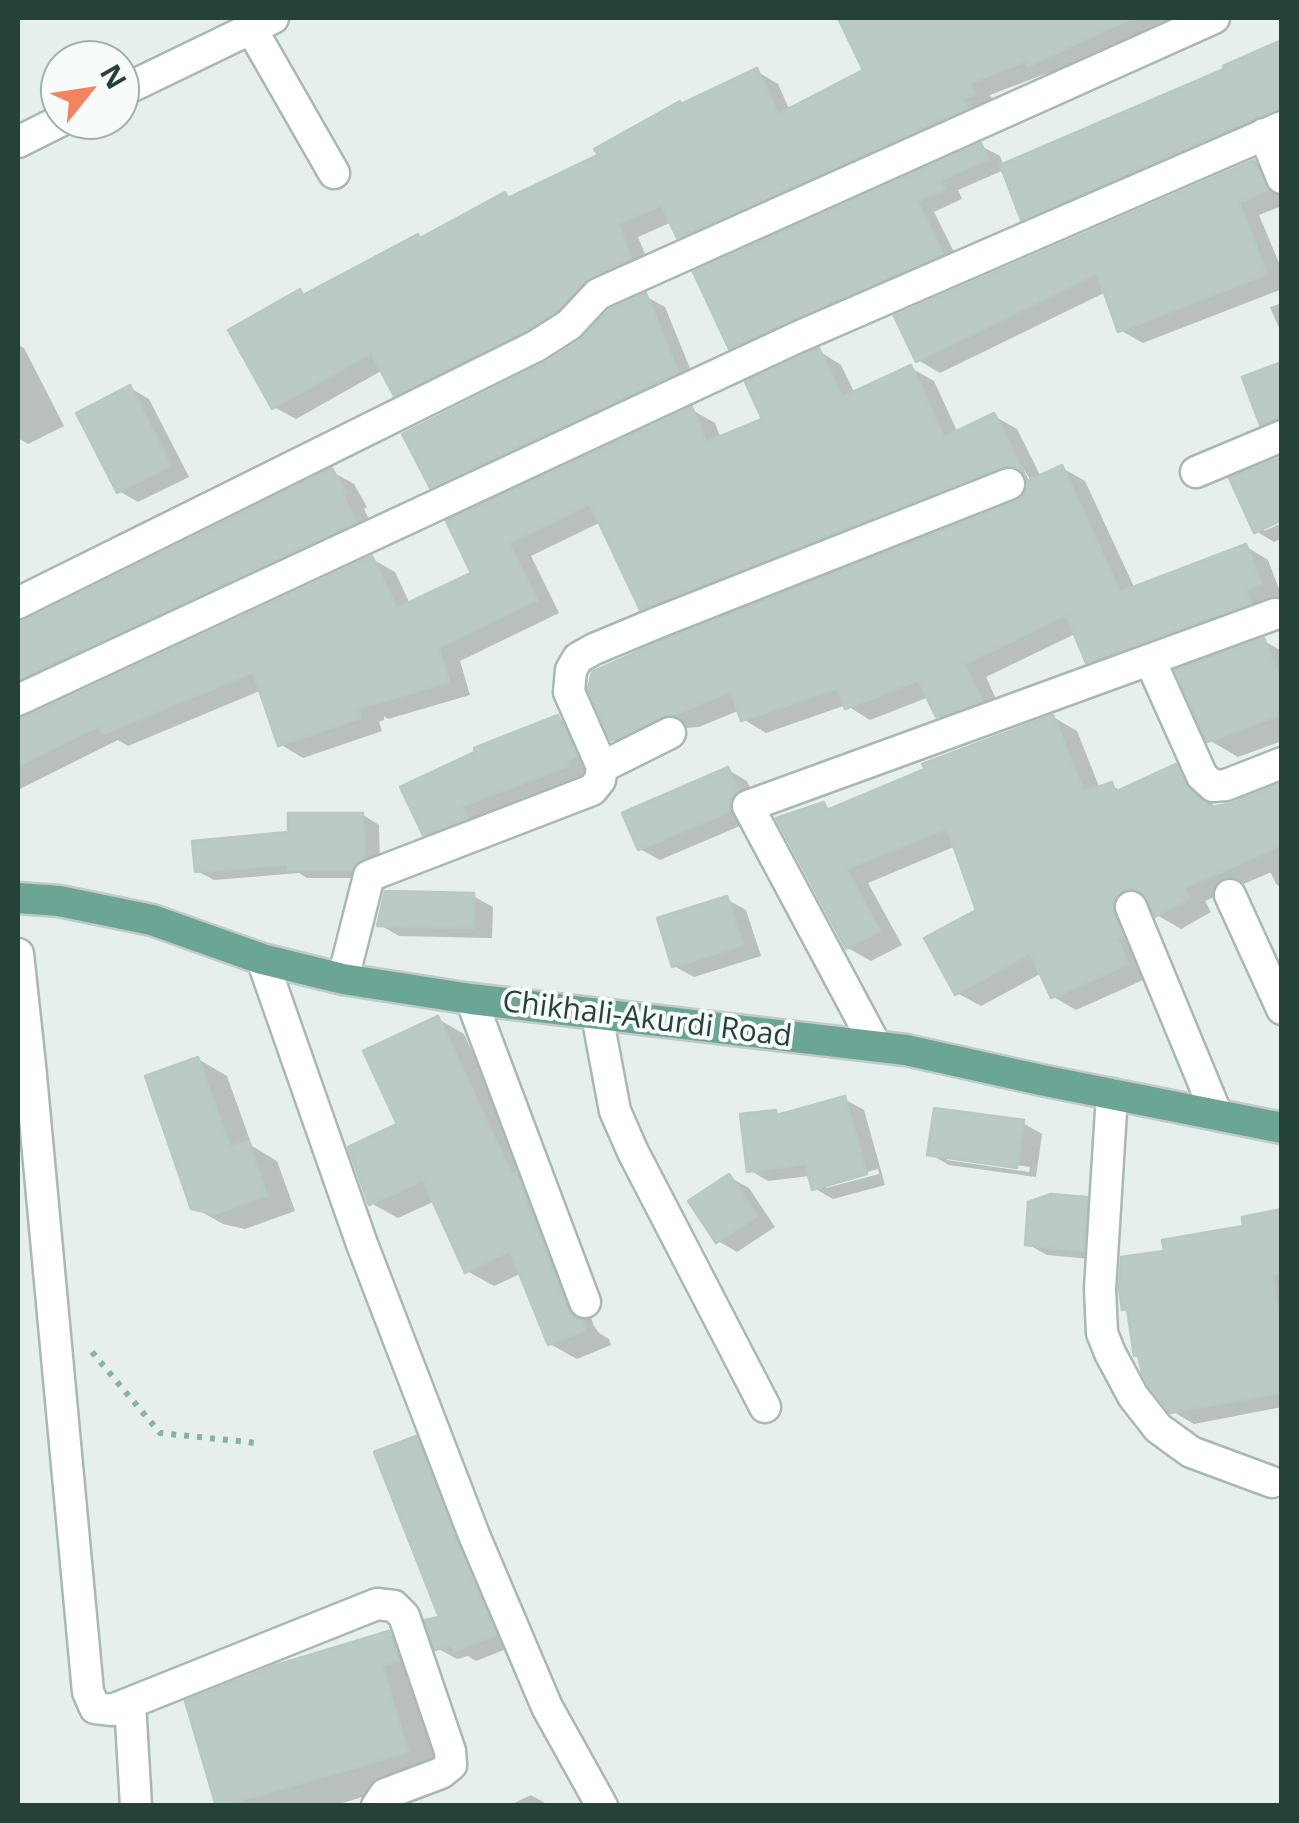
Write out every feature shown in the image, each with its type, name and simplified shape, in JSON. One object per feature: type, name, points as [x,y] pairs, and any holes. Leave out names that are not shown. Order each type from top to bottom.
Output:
[{"type":"main road","name":"Chikhali-Akurdi Road","points":[[18,898],[59,901],[152,920],[262,959],[344,978],[472,999],[906,1050],[1282,1128]]},
{"type":"street","points":[[18,602],[536,346],[569,325],[598,294],[1214,18]]},
{"type":"street","points":[[140,82],[262,23],[334,173]]},
{"type":"street","points":[[18,700],[798,337],[1273,130],[1282,178]]},
{"type":"street","points":[[1196,472],[1282,436]]},
{"type":"street","points":[[344,978],[369,876],[592,790],[600,780],[602,767],[569,692],[571,670],[578,658],[643,628],[1009,484]]},
{"type":"street","points":[[876,1046],[748,806],[1274,614]]},
{"type":"street","points":[[1150,660],[1202,776],[1213,786],[1226,785],[1282,763]]},
{"type":"street","points":[[602,767],[670,733]]},
{"type":"street","points":[[1230,895],[1282,1009]]},
{"type":"street","points":[[1131,907],[1216,1114]]},
{"type":"street","points":[[18,954],[88,1692],[94,1708],[112,1710],[377,1604],[394,1606],[404,1616],[450,1750],[451,1764],[442,1773],[385,1794],[377,1806]]},
{"type":"street","points":[[262,959],[362,1244],[474,1535],[547,1707],[602,1806]]},
{"type":"street","points":[[472,999],[585,1302]]},
{"type":"street","points":[[597,1014],[615,1111],[765,1408]]},
{"type":"street","points":[[1112,1094],[1100,1289],[1102,1334],[1133,1396],[1158,1428],[1191,1452],[1272,1482]]},
{"type":"street","points":[[130,1703],[136,1806]]},
{"type":"path","points":[[52,1306],[160,1433],[257,1443]]},
{"type":"building","points":[[838,18],[1131,18],[1028,66],[1026,61],[970,83],[975,94],[963,99],[967,108],[677,238],[661,205],[618,224],[631,258],[590,277],[557,310],[527,330],[394,396],[371,353],[272,409],[228,330],[300,289],[303,295],[505,192],[508,198],[598,155],[594,149],[680,101],[681,104],[757,68],[778,114],[863,70]]},
{"type":"building","points":[[1282,40],[1282,109],[1021,220],[1000,165],[1224,69],[1223,66]]},
{"type":"building","points":[[981,143],[988,159],[940,180],[944,189],[917,201],[943,254],[729,349],[693,272]]},
{"type":"building","points":[[1254,160],[1268,190],[1239,202],[1267,274],[1118,332],[1097,273],[916,362],[894,316]]},
{"type":"building","points":[[646,293],[678,372],[430,488],[402,434],[546,362],[579,341],[609,310]]},
{"type":"building","points":[[819,348],[842,397],[911,365],[944,437],[994,413],[1025,475],[1011,465],[1002,467],[640,610],[590,504],[509,543],[537,600],[439,648],[449,682],[363,707],[362,704],[357,709],[360,718],[278,746],[253,672],[103,734],[99,726],[18,766],[18,719],[372,556],[397,608],[471,573],[446,521],[692,407],[706,442],[762,419],[745,382]]},
{"type":"building","points":[[1282,362],[1282,418],[1260,425],[1242,377]]},
{"type":"building","points":[[130,385],[171,466],[117,493],[76,413]]},
{"type":"building","points":[[1282,457],[1282,520],[1254,533],[1229,478]]},
{"type":"building","points":[[1062,465],[1120,592],[1246,544],[1261,583],[1246,590],[1251,603],[1086,663],[1066,615],[964,664],[982,701],[936,717],[918,680],[845,709],[837,688],[741,721],[731,691],[674,715],[662,716],[611,741],[588,689],[592,672],[1016,501],[1028,486],[1026,478],[1028,481]]},
{"type":"building","points":[[332,468],[356,522],[18,680],[18,622]]},
{"type":"building","points":[[1264,638],[1282,683],[1282,714],[1207,742],[1175,670]]},
{"type":"building","points":[[558,715],[577,756],[566,761],[568,766],[462,806],[468,818],[423,835],[400,787],[475,752],[474,748]]},
{"type":"building","points":[[1053,715],[1084,792],[1112,782],[1115,792],[1176,764],[1185,784],[1207,808],[1232,803],[1282,783],[1282,845],[1183,888],[1189,898],[1155,917],[1143,893],[1132,888],[1123,890],[1112,906],[1123,936],[1117,939],[1128,964],[1051,998],[1030,953],[955,995],[924,938],[976,910],[947,828],[846,869],[880,931],[846,949],[776,818],[824,802],[827,810],[925,769],[922,764]]},
{"type":"building","points":[[728,767],[738,791],[730,811],[638,850],[622,813]]},
{"type":"building","points":[[288,813],[363,813],[364,858],[351,870],[288,870],[288,864],[195,872],[192,841],[288,832]]},
{"type":"building","points":[[385,891],[474,893],[473,928],[377,926]]},
{"type":"building","points":[[727,896],[743,945],[672,967],[657,918]]},
{"type":"building","points":[[438,1016],[512,1175],[516,1173],[567,1309],[582,1320],[586,1330],[548,1345],[510,1251],[465,1273],[423,1180],[369,1205],[348,1147],[397,1124],[363,1051]]},
{"type":"building","points":[[198,1057],[230,1147],[248,1141],[267,1195],[214,1214],[191,1209],[145,1076]]},
{"type":"building","points":[[845,1096],[867,1174],[812,1190],[805,1164],[747,1172],[740,1114],[776,1110],[777,1115]]},
{"type":"building","points":[[934,1108],[1024,1120],[1017,1168],[927,1155]]},
{"type":"building","points":[[729,1174],[757,1216],[716,1243],[688,1201]]},
{"type":"building","points":[[1051,1194],[1087,1197],[1084,1251],[1025,1245],[1028,1202]]},
{"type":"building","points":[[1282,1209],[1282,1274],[1272,1275],[1282,1333],[1282,1392],[1170,1413],[1149,1386],[1138,1355],[1134,1356],[1127,1309],[1122,1310],[1119,1289],[1121,1257],[1164,1251],[1162,1240],[1243,1226],[1242,1217]]},
{"type":"building","points":[[416,1436],[496,1635],[454,1651],[452,1645],[435,1650],[425,1620],[439,1617],[374,1452]]},
{"type":"building","points":[[389,1631],[399,1660],[382,1665],[408,1752],[216,1806],[185,1701],[276,1665]]}]
